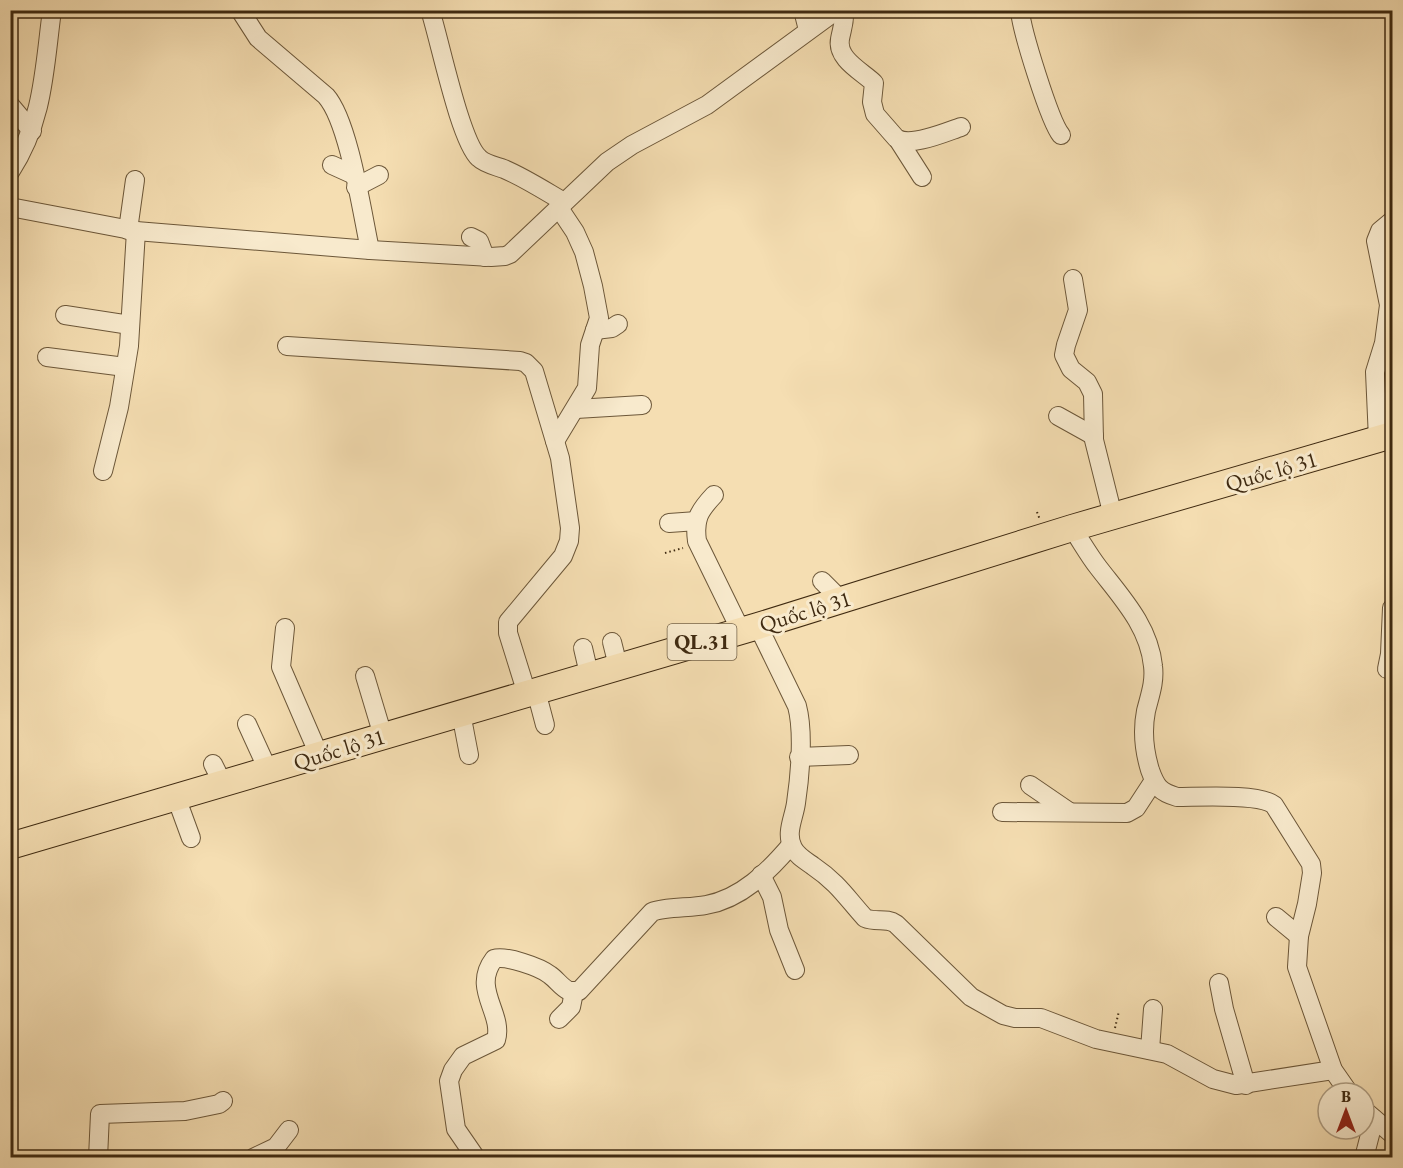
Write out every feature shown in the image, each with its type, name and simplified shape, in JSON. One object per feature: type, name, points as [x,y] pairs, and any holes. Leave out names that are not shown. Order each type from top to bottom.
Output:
[{"type":"highway","name":"Quốc lộ 31","points":[[10,846],[176,797],[218,773],[268,770],[531,693],[589,674],[615,654],[749,628],[1072,528],[1386,436]]},
{"type":"street","points":[[10,172],[32,131],[42,94],[52,10]]},
{"type":"street","points":[[240,10],[258,38],[334,104],[355,181],[370,250]]},
{"type":"street","points":[[430,10],[467,139],[475,153],[481,160],[505,170],[562,205],[584,252],[599,318],[590,345],[587,387],[555,441]]},
{"type":"street","points":[[803,10],[808,30]]},
{"type":"street","points":[[10,207],[132,230],[370,250],[485,257],[505,256],[510,254],[594,173],[619,154],[707,105],[837,10]]},
{"type":"street","points":[[844,10],[844,25],[840,37],[841,50],[854,67],[874,83],[872,102],[875,114],[899,141],[922,177]]},
{"type":"street","points":[[1020,10],[1036,70],[1054,123],[1061,135]]},
{"type":"street","points":[[10,105],[32,131]]},
{"type":"street","points":[[899,141],[933,138],[961,127]]},
{"type":"street","points":[[332,165],[355,181],[379,175]]},
{"type":"street","points":[[104,471],[119,407],[130,325],[135,180]]},
{"type":"street","points":[[1386,436],[1375,372],[1386,331],[1389,305],[1376,241],[1380,231],[1392,221]]},
{"type":"street","points":[[471,237],[479,241],[485,257]]},
{"type":"street","points":[[1073,279],[1078,310],[1064,355],[1071,369],[1087,382],[1093,394],[1094,436],[1113,516]]},
{"type":"street","points":[[65,315],[130,325]]},
{"type":"street","points":[[595,330],[612,328],[618,324]]},
{"type":"street","points":[[287,346],[520,361],[526,363],[534,371],[560,458],[570,514],[569,541],[563,556],[508,622],[508,628],[545,725]]},
{"type":"street","points":[[47,357],[125,367]]},
{"type":"street","points":[[576,409],[642,405]]},
{"type":"street","points":[[1058,416],[1094,436]]},
{"type":"street","points":[[714,495],[702,508],[695,525],[698,544],[797,706],[801,730],[796,801],[789,831],[791,845],[794,851],[837,884],[865,918],[870,921],[891,920],[971,997],[1003,1015],[1015,1018],[1041,1018],[1096,1039],[1150,1050],[1178,1059],[1213,1079],[1236,1085],[1333,1070]]},
{"type":"street","points":[[669,523],[697,521]]},
{"type":"street","points":[[1072,528],[1095,563],[1133,612],[1152,651],[1154,683],[1146,710],[1144,733],[1146,759],[1153,782],[1167,794],[1178,796],[1264,799],[1274,805],[1311,864],[1312,873],[1307,904],[1299,936],[1298,972],[1333,1070],[1341,1081]]},
{"type":"street","points":[[822,581],[841,600]]},
{"type":"street","points":[[1387,669],[1392,608]]},
{"type":"street","points":[[285,628],[281,667],[319,755]]},
{"type":"street","points":[[583,648],[589,674]]},
{"type":"street","points":[[365,676],[383,736]]},
{"type":"street","points":[[461,713],[469,755]]},
{"type":"street","points":[[247,724],[268,770]]},
{"type":"street","points":[[799,757],[849,755]]},
{"type":"street","points":[[1002,812],[1133,812],[1153,782]]},
{"type":"street","points":[[1030,785],[1069,811]]},
{"type":"street","points":[[176,797],[191,838]]},
{"type":"street","points":[[476,1158],[456,1129],[449,1081],[453,1070],[463,1056],[496,1040],[498,1030],[485,988],[490,963],[497,958],[536,968],[553,976],[563,988],[574,992],[583,988],[652,912],[725,901],[737,895],[761,875],[791,845]]},
{"type":"street","points":[[761,875],[771,897],[779,930],[795,970]]},
{"type":"street","points":[[1276,917],[1299,936]]},
{"type":"street","points":[[1219,982],[1224,1009],[1246,1085]]},
{"type":"street","points":[[559,1019],[571,1007],[574,992]]},
{"type":"street","points":[[1150,1050],[1152,1009]]},
{"type":"street","points":[[98,1158],[98,1117],[100,1114],[185,1111],[219,1104],[223,1101]]},
{"type":"street","points":[[1376,1120],[1392,1132]]},
{"type":"street","points":[[253,1158],[276,1146],[289,1130]]},
{"type":"street","points":[[1364,1158],[1366,1141]]},
{"type":"path","points":[[665,552],[698,544]]}]
